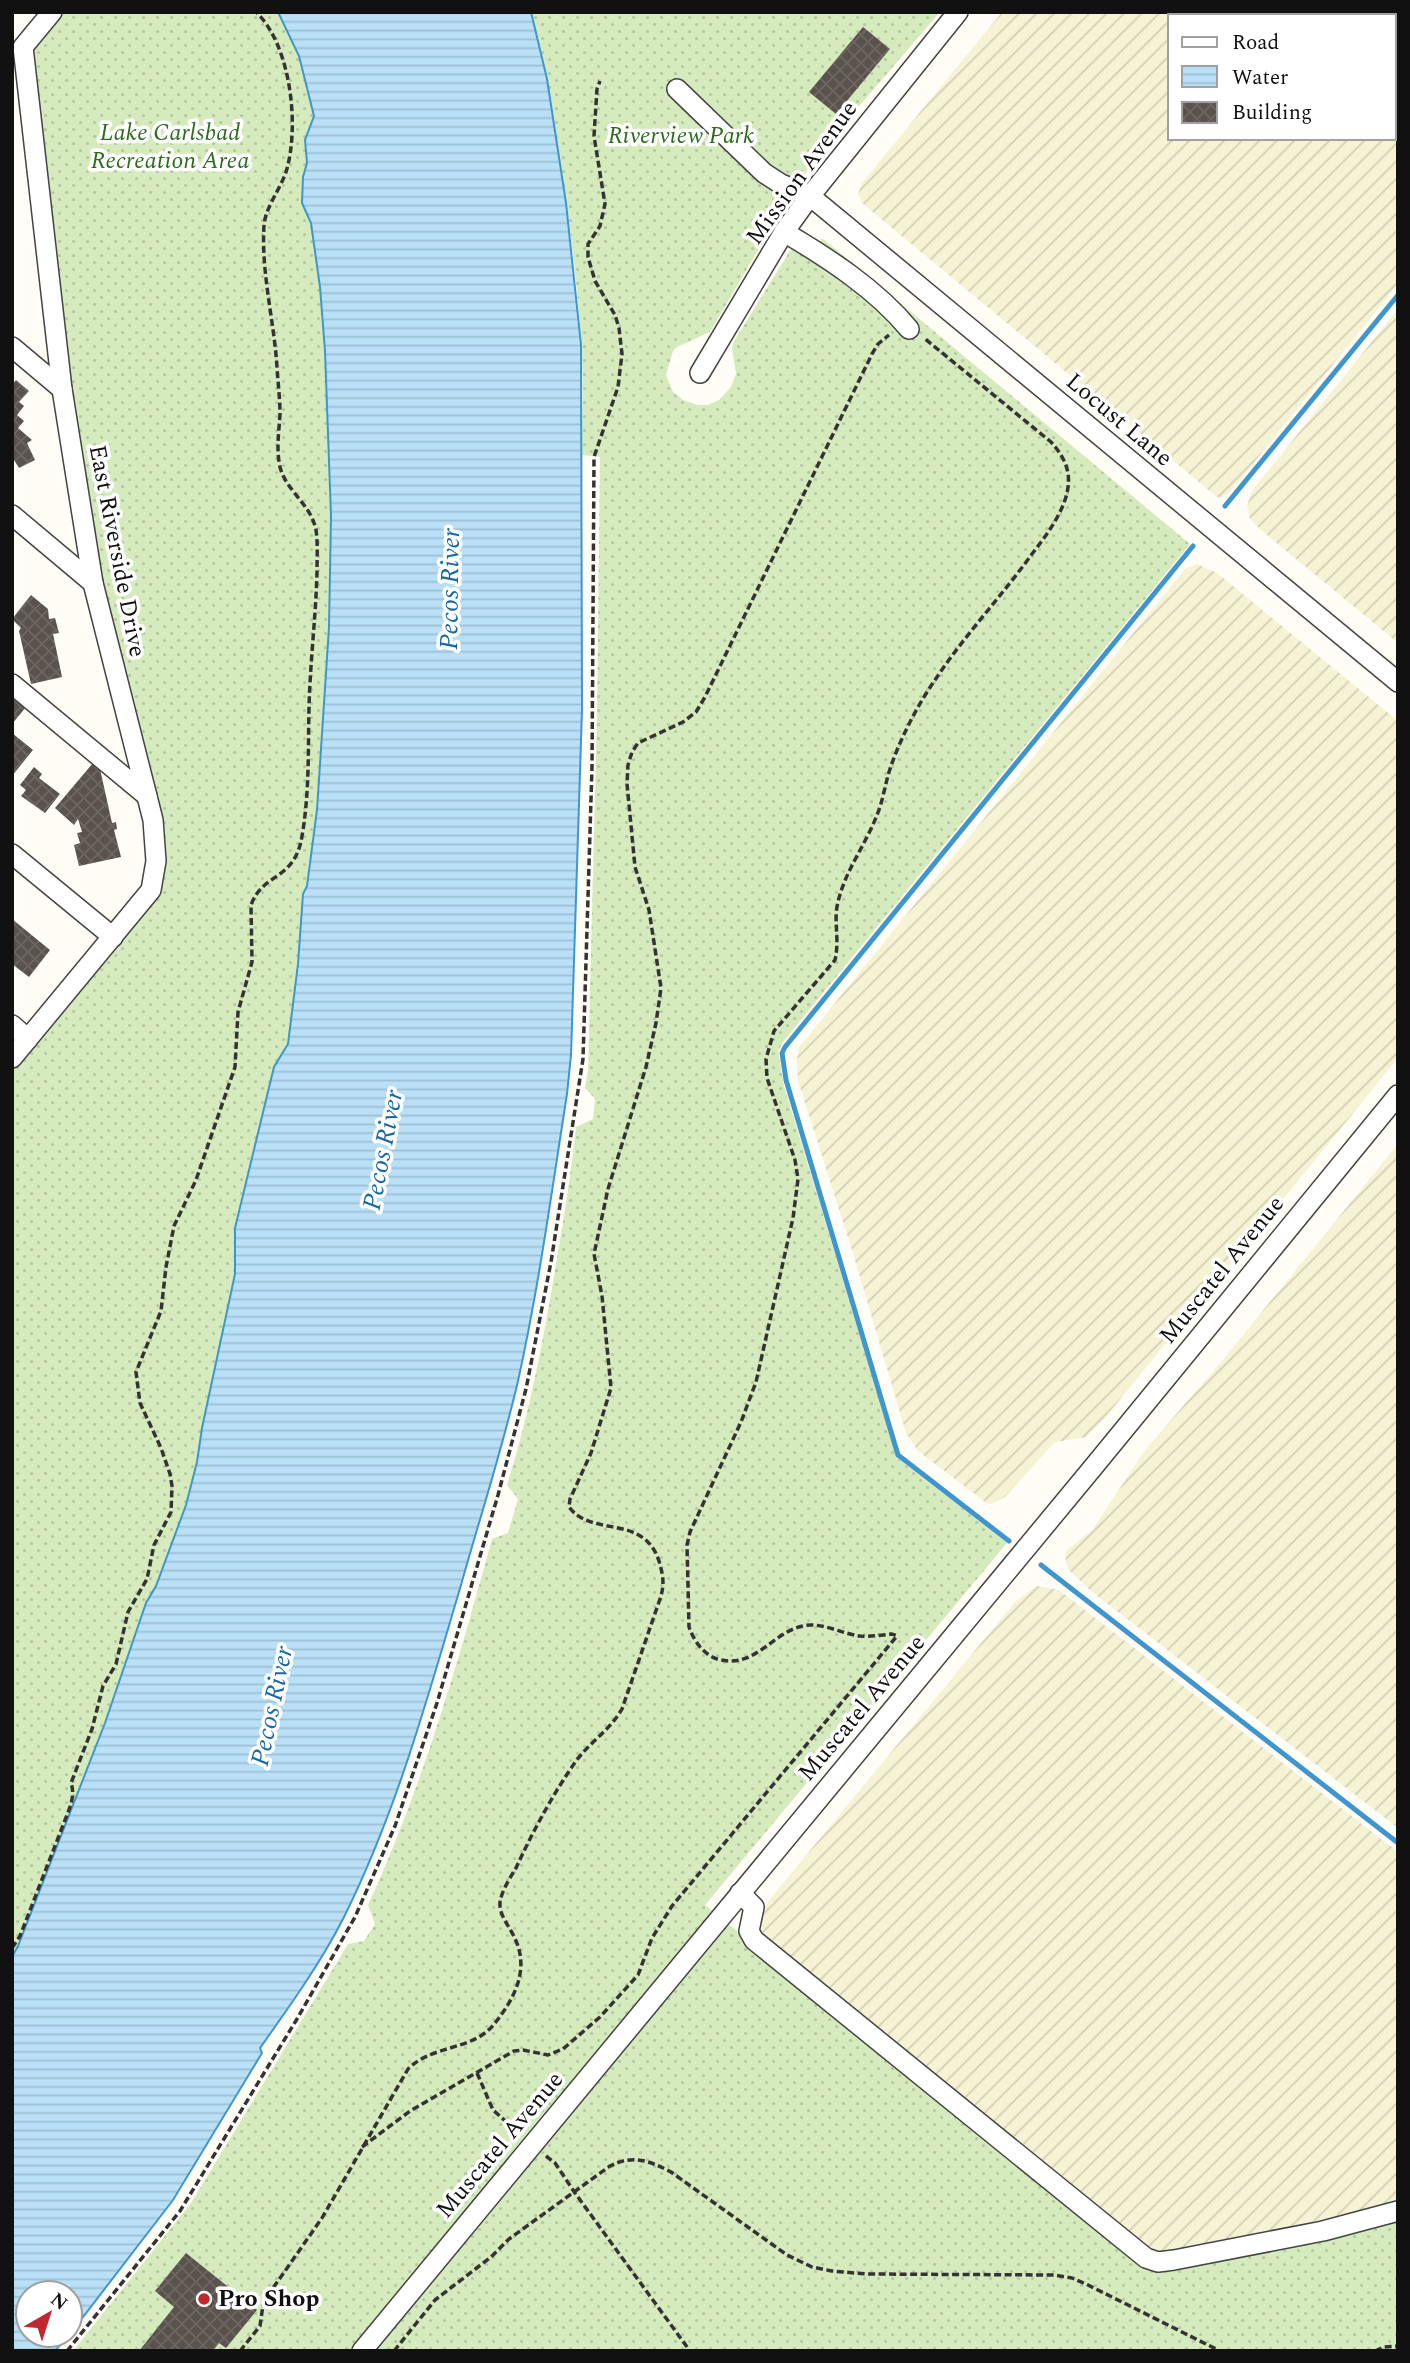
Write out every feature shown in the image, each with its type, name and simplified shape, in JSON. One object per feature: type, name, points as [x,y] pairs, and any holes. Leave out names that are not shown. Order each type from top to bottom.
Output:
[{"type":"street","name":"Mission Avenue","points":[[700,373],[784,232],[958,12]]},
{"type":"street","name":"East Riverside Drive","points":[[12,1058],[151,890],[155,877],[155,838],[147,796],[93,583],[62,389],[18,54],[42,16]]},
{"type":"street","name":"Locust Lane","points":[[677,89],[764,173],[781,184],[810,196],[1398,682]]},
{"type":"street","points":[[784,232],[815,251],[891,308],[909,329]]},
{"type":"street","points":[[12,347],[62,389]]},
{"type":"street","points":[[12,515],[93,583]]},
{"type":"street","points":[[12,684],[147,796]]},
{"type":"street","points":[[12,854],[113,937]]},
{"type":"street","points":[[12,1026],[28,1039]]},
{"type":"street","name":"Muscatel Avenue","points":[[362,2351],[1398,1095]]},
{"type":"street","points":[[740,1893],[754,1907],[749,1931],[754,1940],[1146,2258],[1158,2262],[1174,2260],[1323,2231],[1398,2211]]},
{"type":"path","points":[[12,1948],[20,1936],[67,1815],[72,1800],[71,1783],[92,1729],[103,1686],[116,1664],[128,1612],[147,1579],[154,1545],[171,1512],[170,1474],[140,1403],[136,1372],[161,1311],[174,1226],[197,1180],[235,1067],[238,1012],[252,962],[251,905],[254,897],[268,882],[292,864],[302,836],[309,762],[310,680],[317,611],[317,541],[311,513],[284,478],[278,453],[279,394],[264,251],[264,222],[289,160],[292,106],[279,47],[256,12]]},
{"type":"path","points":[[67,2351],[180,2211],[329,1965],[360,1907],[395,1826],[437,1703],[526,1389],[551,1262],[583,1059],[592,768],[594,457],[616,394],[622,354],[615,315],[598,288],[588,257],[588,244],[600,226],[605,204],[594,136],[597,89],[600,81]]},
{"type":"path","points":[[240,2351],[260,2326],[263,2305],[271,2291],[322,2218],[362,2147],[402,2078],[416,2061],[429,2054],[477,2039],[487,2032],[506,2007],[523,1966],[519,1944],[501,1914],[500,1902],[505,1888],[576,1761],[616,1720],[622,1710],[664,1586],[656,1554],[651,1544],[642,1536],[631,1530],[582,1518],[569,1507],[591,1453],[611,1388],[602,1296],[594,1254],[596,1238],[608,1189],[646,1067],[661,988],[649,910],[635,867],[627,785],[628,765],[638,743],[668,730],[696,712],[872,354],[886,337],[896,331],[909,329],[919,334],[1051,442],[1063,456],[1069,470],[1069,485],[1060,512],[1049,530],[922,701],[899,746],[877,816],[837,903],[839,945],[835,960],[775,1031],[769,1044],[766,1059],[767,1078],[795,1160],[798,1179],[793,1218],[756,1382],[741,1422],[695,1518],[687,1545],[689,1628],[694,1640],[712,1657],[735,1662],[746,1659],[795,1629],[811,1625],[860,1636],[897,1636],[672,1906],[652,1938],[638,1975],[600,2017],[563,2049],[548,2055],[514,2051],[494,2061],[410,2111],[362,2147]]},
{"type":"path","points":[[394,2351],[435,2301],[491,2257],[509,2239],[610,2165],[623,2159],[651,2162],[671,2172],[787,2255],[812,2267],[867,2274],[1054,2275],[1072,2278],[1144,2311],[1220,2351]]},
{"type":"path","points":[[575,2193],[691,2351]]},
{"type":"path","points":[[1375,2351],[1398,2346]]},
{"type":"shaded area","points":[[1002,12],[1398,12],[1398,284],[1230,492],[1223,497],[1217,497],[863,204],[858,194],[862,183]]},
{"type":"shaded area","points":[[1398,309],[1398,643],[1261,530],[1250,519],[1247,506],[1252,491]]},
{"type":"shaded area","points":[[1197,564],[1217,573],[1398,721],[1398,1058],[1104,1419],[1086,1437],[1055,1442],[1004,1498],[989,1505],[918,1451],[906,1433],[798,1081],[798,1049],[1185,569]]},
{"type":"shaded area","points":[[1398,1144],[1398,1828],[1091,1591],[1068,1569],[1065,1557],[1067,1550],[1093,1529],[1145,1450],[1222,1361]]},
{"type":"shaded area","points":[[1037,1586],[1059,1590],[1398,1852],[1398,2201],[1178,2254],[1156,2255],[758,1939],[757,1921],[770,1899],[1015,1602]]},
{"type":"green space","name":"Lake Carlsbad Recreation Area","points":[[52,12],[278,12],[299,56],[314,116],[305,140],[307,163],[303,177],[302,203],[311,223],[325,351],[331,516],[329,627],[317,810],[307,886],[303,894],[288,1044],[274,1067],[235,1228],[235,1274],[197,1462],[186,1505],[156,1586],[146,1603],[105,1723],[12,1957],[12,1058],[151,890],[156,861],[93,583],[23,47]]},
{"type":"green space","name":"Riverview Park","points":[[531,12],[940,12],[818,154],[710,332],[673,351],[666,375],[673,392],[683,400],[698,405],[708,405],[719,400],[731,387],[736,374],[732,348],[734,341],[793,246],[811,258],[822,238],[1190,544],[778,1051],[784,1086],[897,1458],[1007,1543],[705,1905],[1152,2269],[1398,2222],[1398,2351],[73,2351],[84,2349],[84,2337],[191,2203],[348,1944],[364,1941],[375,1924],[368,1905],[422,1770],[492,1539],[508,1533],[518,1499],[507,1485],[540,1352],[564,1217],[576,1127],[593,1119],[595,1099],[585,1088],[588,1070],[597,716],[600,457],[582,455],[583,385],[578,302],[569,218]]},
{"type":"water","name":"Pecos River","points":[[278,12],[531,12],[547,79],[566,203],[581,345],[582,709],[571,1055],[567,1094],[539,1273],[512,1407],[423,1712],[395,1796],[362,1878],[324,1952],[260,2048],[262,2053],[173,2200],[84,2316],[84,2279],[14,2279],[14,2349],[57,2349],[12,2351],[12,1957],[105,1723],[146,1603],[156,1586],[186,1505],[235,1274],[235,1228],[274,1067],[288,1044],[303,894],[307,886],[317,810],[329,627],[331,516],[320,287],[311,223],[302,203],[303,177],[307,163],[305,140],[314,116],[299,56]]},
{"type":"building","points":[[863,27],[890,49],[836,114],[809,92]]},
{"type":"building","points":[[16,380],[29,391],[19,402],[24,406],[17,415],[24,421],[18,428],[32,440],[27,443],[35,460],[19,468],[12,457],[12,385]]},
{"type":"building","points":[[31,595],[48,609],[49,619],[55,618],[59,633],[53,634],[62,677],[31,684],[19,631],[21,628],[12,619]]},
{"type":"building","points":[[12,696],[26,707],[12,724]]},
{"type":"building","points":[[12,733],[33,750],[12,776]]},
{"type":"building","points":[[93,763],[100,769],[112,823],[116,822],[117,829],[114,830],[121,857],[79,866],[74,845],[80,843],[77,833],[82,832],[78,819],[74,825],[55,808]]},
{"type":"building","points":[[34,767],[42,774],[39,778],[60,794],[45,813],[21,796],[26,790],[20,785]]},
{"type":"building","points":[[12,919],[50,950],[29,977],[12,964]]},
{"type":"building","name":"Pro Shop","points":[[186,2253],[257,2310],[226,2348],[219,2343],[213,2351],[139,2351],[174,2307],[155,2291]]},
{"type":"waterway","points":[[1225,506],[1398,295]]},
{"type":"waterway","points":[[1009,1541],[898,1455],[786,1080],[782,1053],[1193,546]]},
{"type":"waterway","points":[[1041,1565],[1398,1843]]},
{"type":"place","name":"Pro Shop","points":[[204,2299]]}]
